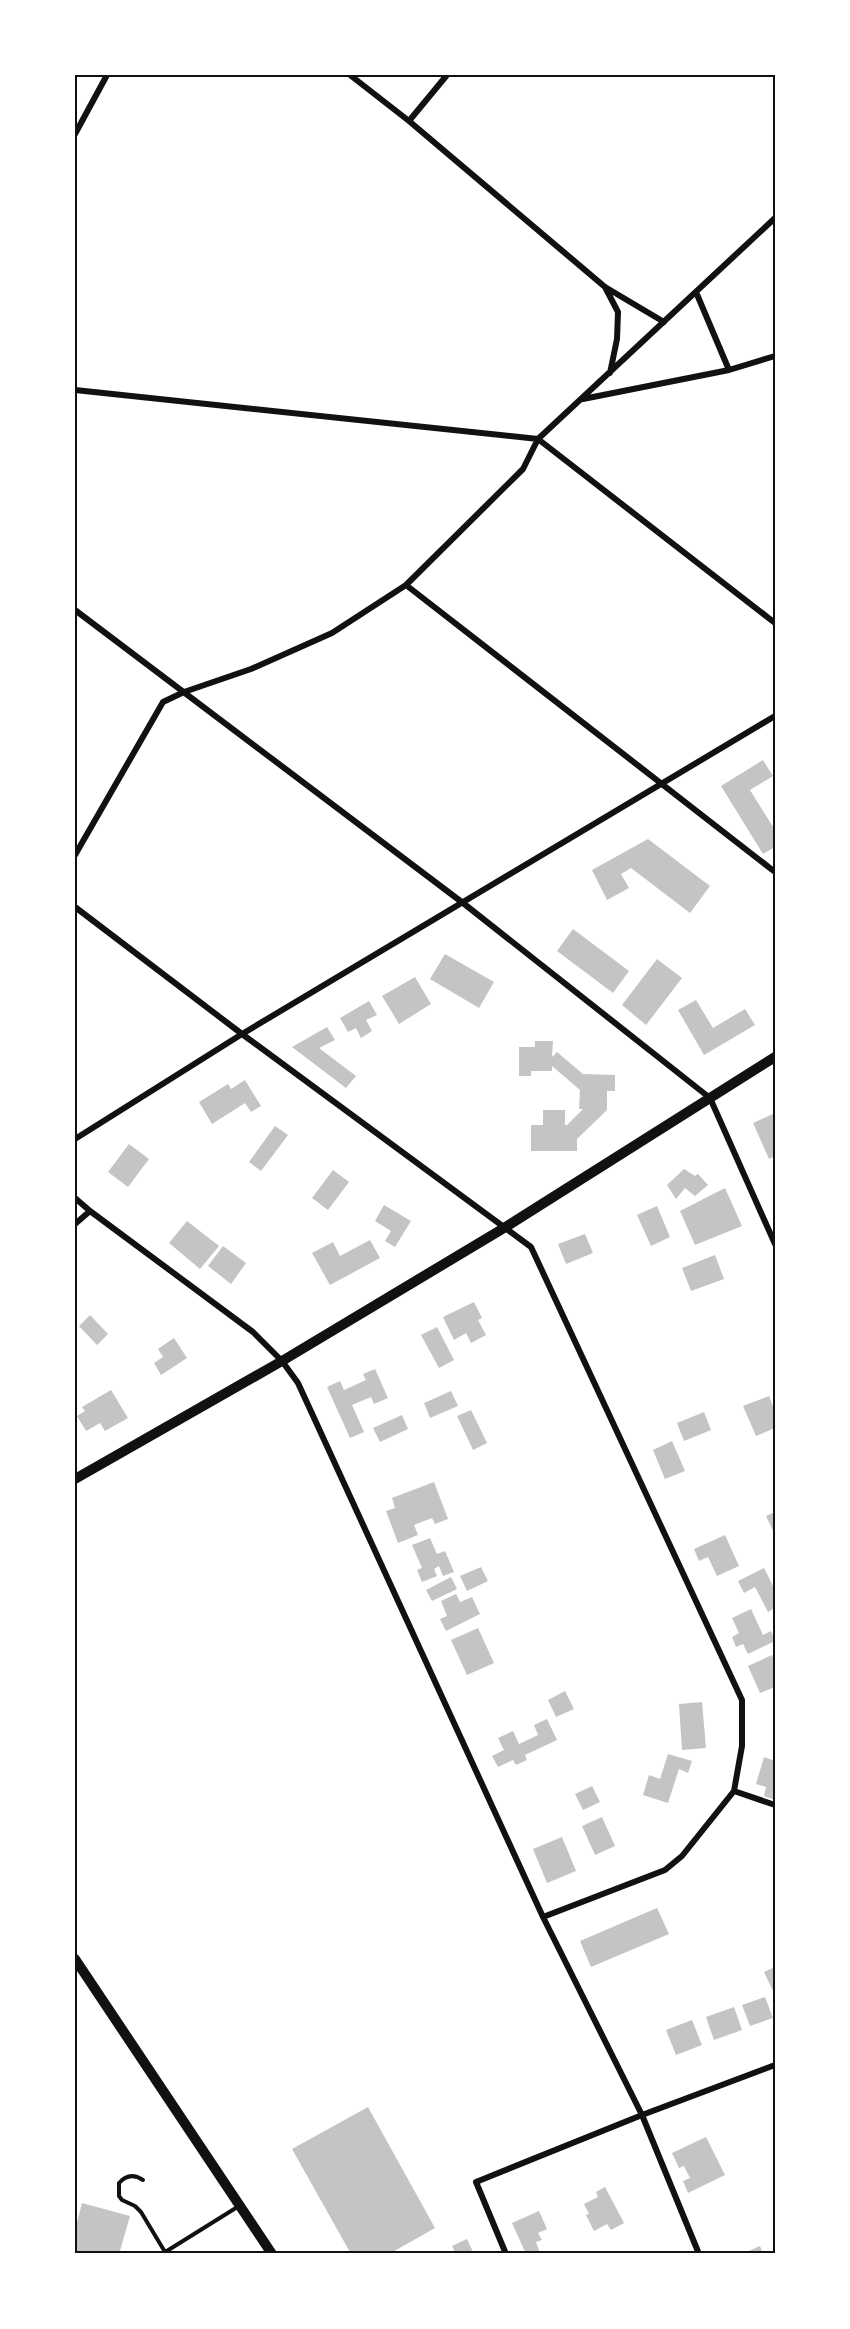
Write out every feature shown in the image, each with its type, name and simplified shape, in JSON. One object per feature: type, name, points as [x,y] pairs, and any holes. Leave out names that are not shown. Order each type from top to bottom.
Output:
[{"type":"street","points":[[75,134],[107,75]]},
{"type":"street","points":[[350,75],[409,120],[605,287],[664,322]]},
{"type":"street","points":[[409,120],[447,75]]},
{"type":"street","points":[[75,855],[163,702],[184,692],[251,669],[332,633],[406,585],[523,469],[538,439],[775,218]]},
{"type":"street","points":[[605,287],[618,312],[617,339],[610,373]]},
{"type":"street","points":[[696,292],[729,370]]},
{"type":"street","points":[[582,399],[729,370],[775,356]]},
{"type":"street","points":[[75,390],[538,439],[775,623]]},
{"type":"street","points":[[406,585],[775,872]]},
{"type":"street","points":[[75,610],[463,903],[710,1098],[775,1244]]},
{"type":"street","points":[[75,1139],[242,1034],[775,716]]},
{"type":"street","points":[[75,907],[242,1034],[531,1247],[742,1700],[742,1746],[734,1791],[682,1856],[665,1870],[543,1917]]},
{"type":"street","points":[[75,1479],[282,1361],[504,1228],[775,1057]]},
{"type":"street","points":[[75,1198],[253,1332],[282,1361],[298,1383],[543,1917],[642,2115],[699,2254]]},
{"type":"street","points":[[75,1224],[90,1211]]},
{"type":"street","points":[[734,1791],[775,1805]]},
{"type":"street","points":[[75,1959],[272,2254]]},
{"type":"street","points":[[506,2254],[476,2182],[642,2115],[775,2065]]},
{"type":"lane","points":[[143,2180],[127,2176],[119,2183],[119,2196],[141,2212],[163,2253],[240,2206]]},
{"type":"building","points":[[763,760],[773,776],[750,790],[775,830],[775,847],[763,854],[721,786]]},
{"type":"building","points":[[648,839],[710,886],[690,913],[631,868],[621,874],[629,888],[607,900],[592,870]]},
{"type":"building","points":[[573,929],[629,971],[613,993],[557,951]]},
{"type":"building","points":[[445,954],[494,982],[479,1008],[430,979]]},
{"type":"building","points":[[657,959],[682,978],[646,1025],[622,1005]]},
{"type":"building","points":[[415,977],[431,1004],[399,1024],[382,996]]},
{"type":"building","points":[[696,1000],[713,1028],[745,1009],[755,1025],[704,1055],[678,1010]]},
{"type":"building","points":[[369,1001],[377,1015],[366,1020],[372,1031],[361,1038],[356,1028],[348,1032],[340,1018]]},
{"type":"building","points":[[327,1027],[335,1040],[319,1048],[356,1076],[346,1088],[292,1047]]},
{"type":"building","points":[[535,1041],[553,1041],[552,1057],[557,1052],[583,1074],[615,1075],[615,1091],[607,1091],[607,1110],[577,1139],[577,1151],[531,1151],[531,1125],[543,1125],[543,1110],[565,1110],[565,1125],[567,1125],[583,1109],[579,1109],[580,1090],[552,1066],[552,1071],[531,1071],[531,1076],[519,1076],[519,1047],[535,1047]]},
{"type":"building","points":[[245,1080],[261,1106],[251,1112],[245,1103],[212,1124],[199,1102],[228,1084],[231,1089]]},
{"type":"building","points":[[775,1113],[775,1156],[769,1159],[753,1123]]},
{"type":"building","points":[[275,1126],[288,1135],[261,1171],[249,1162]]},
{"type":"building","points":[[129,1144],[149,1159],[128,1187],[108,1172]]},
{"type":"building","points":[[684,1169],[695,1176],[698,1174],[708,1185],[695,1196],[685,1188],[676,1199],[667,1185]]},
{"type":"building","points":[[333,1170],[349,1182],[328,1210],[312,1198]]},
{"type":"building","points":[[725,1188],[742,1226],[695,1245],[680,1211]]},
{"type":"building","points":[[384,1205],[411,1221],[395,1247],[385,1241],[391,1231],[375,1221]]},
{"type":"building","points":[[657,1206],[670,1237],[651,1246],[637,1215]]},
{"type":"building","points":[[187,1221],[219,1246],[200,1269],[169,1243]]},
{"type":"building","points":[[585,1234],[593,1253],[566,1264],[558,1244]]},
{"type":"building","points":[[370,1240],[380,1258],[330,1285],[312,1253],[333,1242],[340,1256]]},
{"type":"building","points":[[223,1246],[246,1263],[231,1284],[208,1266]]},
{"type":"building","points":[[715,1255],[724,1279],[691,1291],[682,1268]]},
{"type":"building","points":[[474,1302],[482,1318],[478,1320],[486,1335],[471,1343],[466,1333],[454,1340],[443,1317]]},
{"type":"building","points":[[90,1315],[108,1334],[97,1345],[79,1326]]},
{"type":"building","points":[[437,1327],[454,1360],[439,1368],[421,1335]]},
{"type":"building","points":[[174,1338],[187,1358],[161,1375],[154,1363],[163,1357],[158,1349]]},
{"type":"building","points":[[375,1369],[388,1398],[374,1404],[371,1397],[352,1405],[364,1432],[350,1438],[327,1387],[340,1381],[344,1390],[366,1380],[363,1374]]},
{"type":"building","points":[[111,1390],[128,1418],[105,1431],[100,1423],[86,1431],[77,1416],[85,1411],[82,1407]]},
{"type":"building","points":[[451,1391],[458,1406],[430,1418],[424,1403]]},
{"type":"building","points":[[769,1396],[775,1411],[775,1428],[756,1436],[743,1406]]},
{"type":"building","points":[[471,1410],[487,1443],[473,1450],[457,1416]]},
{"type":"building","points":[[704,1412],[711,1430],[684,1441],[677,1423]]},
{"type":"building","points":[[402,1415],[408,1429],[380,1442],[373,1428]]},
{"type":"building","points":[[672,1441],[685,1471],[665,1479],[653,1450]]},
{"type":"building","points":[[434,1482],[448,1519],[435,1524],[432,1518],[414,1525],[418,1535],[398,1543],[386,1511],[395,1508],[392,1498]]},
{"type":"building","points":[[775,1512],[775,1535],[766,1516]]},
{"type":"building","points":[[725,1535],[739,1566],[717,1576],[708,1557],[699,1561],[694,1549]]},
{"type":"building","points":[[430,1538],[437,1554],[445,1551],[454,1572],[443,1576],[439,1566],[434,1569],[437,1576],[422,1582],[417,1570],[422,1568],[412,1545]]},
{"type":"building","points":[[481,1567],[488,1581],[467,1591],[460,1576]]},
{"type":"building","points":[[764,1568],[775,1590],[775,1608],[768,1612],[755,1587],[744,1593],[738,1581]]},
{"type":"building","points":[[451,1577],[457,1589],[432,1601],[426,1590]]},
{"type":"building","points":[[456,1594],[460,1602],[472,1597],[480,1614],[446,1631],[440,1619],[447,1616],[441,1601]]},
{"type":"building","points":[[751,1609],[763,1635],[771,1631],[775,1641],[748,1654],[743,1644],[736,1647],[732,1637],[739,1633],[732,1618]]},
{"type":"building","points":[[478,1628],[494,1663],[467,1675],[451,1640]]},
{"type":"building","points":[[772,1655],[775,1661],[775,1687],[760,1693],[748,1666]]},
{"type":"building","points":[[565,1691],[574,1709],[556,1717],[548,1700]]},
{"type":"building","points":[[702,1702],[706,1748],[682,1750],[679,1704]]},
{"type":"building","points":[[547,1719],[557,1740],[525,1755],[527,1760],[516,1765],[513,1760],[498,1767],[492,1756],[504,1750],[498,1738],[513,1731],[519,1744],[538,1735],[534,1725]]},
{"type":"building","points":[[668,1754],[692,1761],[688,1773],[679,1769],[668,1803],[643,1795],[649,1775],[660,1779]]},
{"type":"building","points":[[764,1757],[775,1761],[775,1800],[764,1796],[766,1787],[756,1784]]},
{"type":"building","points":[[592,1786],[600,1802],[583,1810],[575,1794]]},
{"type":"building","points":[[602,1817],[615,1846],[595,1855],[582,1826]]},
{"type":"building","points":[[562,1837],[576,1871],[547,1883],[533,1849]]},
{"type":"building","points":[[657,1908],[669,1934],[591,1967],[580,1941]]},
{"type":"building","points":[[775,1967],[775,1990],[773,1991],[764,1972]]},
{"type":"building","points":[[765,1997],[773,2018],[750,2026],[742,2005]]},
{"type":"building","points":[[734,2007],[742,2030],[714,2040],[706,2017]]},
{"type":"building","points":[[692,2020],[702,2045],[676,2055],[666,2030]]},
{"type":"building","points":[[368,2107],[435,2228],[389,2254],[351,2254],[292,2149]]},
{"type":"building","points":[[706,2137],[725,2175],[688,2193],[683,2181],[690,2178],[684,2166],[679,2168],[672,2153]]},
{"type":"building","points":[[605,2187],[624,2223],[611,2230],[607,2224],[594,2231],[586,2215],[589,2214],[584,2204],[598,2197],[596,2192]]},
{"type":"building","points":[[82,2203],[130,2216],[119,2254],[75,2254],[75,2230]]},
{"type":"building","points":[[539,2211],[547,2229],[538,2233],[542,2240],[536,2242],[540,2253],[526,2254],[512,2223]]},
{"type":"building","points":[[467,2239],[474,2254],[456,2254],[452,2246]]},
{"type":"building","points":[[760,2246],[763,2254],[742,2254]]}]
